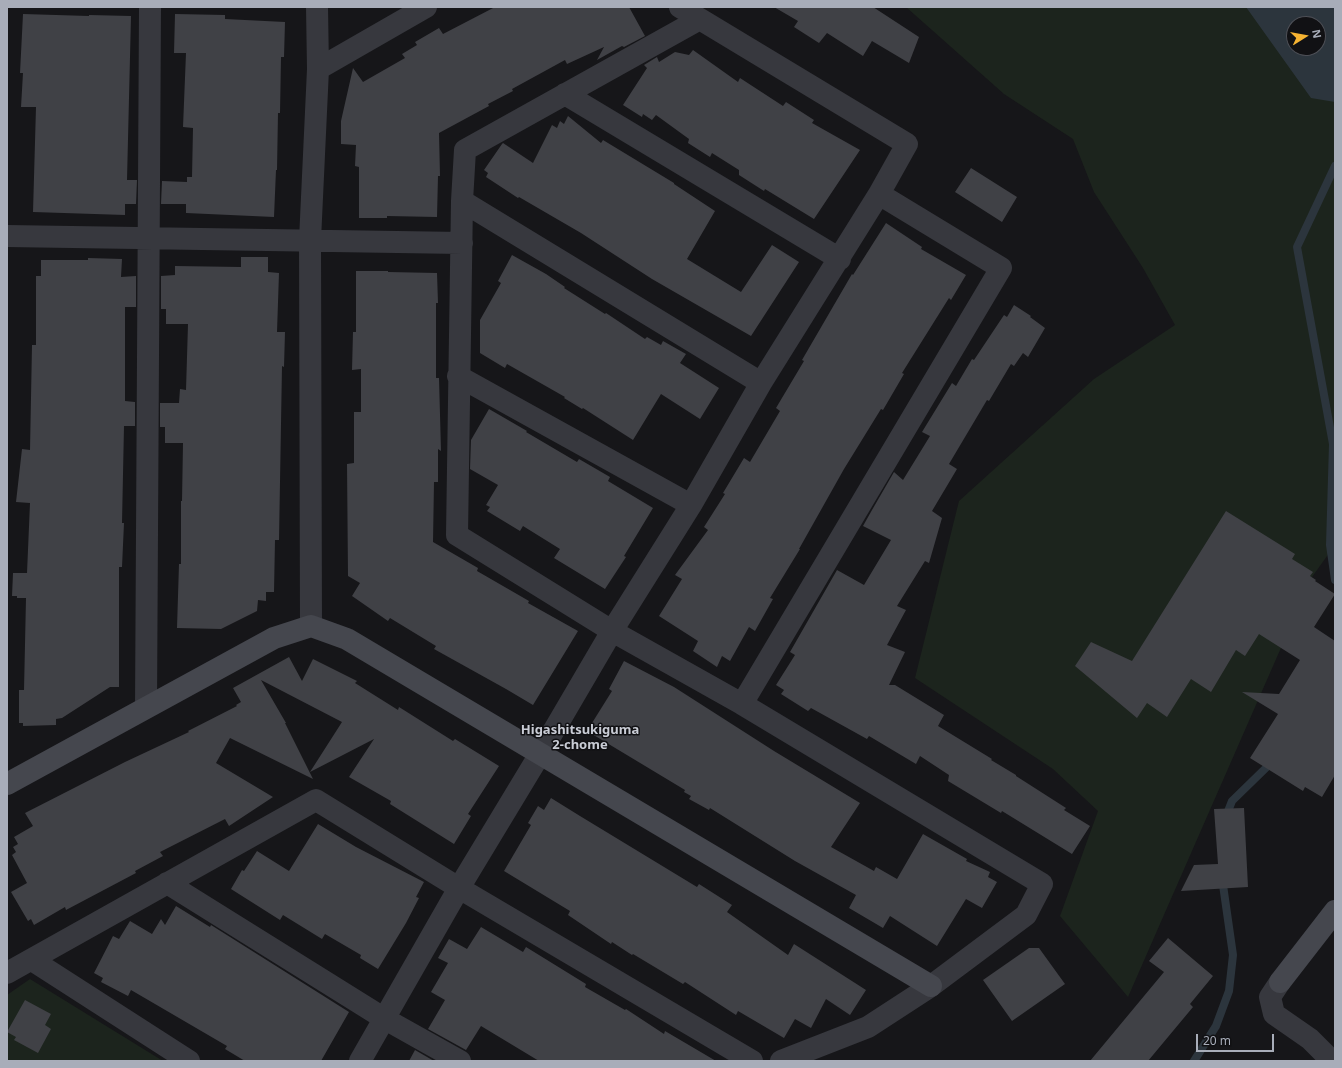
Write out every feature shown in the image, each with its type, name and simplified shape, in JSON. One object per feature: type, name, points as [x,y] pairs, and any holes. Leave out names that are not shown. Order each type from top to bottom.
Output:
[{"type":"street","points":[[146,707],[150,7]]},
{"type":"street","points":[[311,626],[310,240],[318,69],[317,7]]},
{"type":"street","points":[[318,69],[426,7]]},
{"type":"street","points":[[360,1061],[459,888],[612,631],[691,505],[761,383],[840,259],[907,144],[680,7]]},
{"type":"street","points":[[700,19],[465,150],[462,201],[458,376],[457,535],[612,631],[742,704],[1042,884],[1026,915],[930,986],[868,1028],[781,1061]]},
{"type":"street","points":[[565,94],[840,259]]},
{"type":"street","points":[[742,704],[1001,268],[879,194]]},
{"type":"street","points":[[462,201],[761,383]]},
{"type":"street","points":[[7,236],[462,243]]},
{"type":"street","points":[[458,376],[691,505]]},
{"type":"street","points":[[7,784],[274,638],[311,626],[347,639],[930,986]]},
{"type":"street","points":[[7,973],[316,800],[459,888],[752,1061]]},
{"type":"street","points":[[167,883],[385,1019],[460,1061]]},
{"type":"street","points":[[1332,1061],[1310,1039],[1274,1014],[1270,997],[1335,911]]},
{"type":"street","points":[[32,960],[189,1061]]},
{"type":"shaded area","points":[[906,7],[1251,7],[1286,40],[1286,56],[1305,56],[1335,79],[1335,545],[1312,577],[1128,997],[1060,916],[1098,811],[1053,769],[915,678],[959,501],[1094,379],[1175,325],[1143,268],[1094,192],[1073,139],[1004,94]]},
{"type":"shaded area","points":[[1246,7],[1335,7],[1335,102],[1311,98]]},
{"type":"shaded area","points":[[30,979],[163,1061],[7,1061],[7,995]]},
{"type":"building","points":[[495,7],[629,7],[645,36],[624,47],[622,46],[597,60],[604,47],[567,64],[565,60],[512,89],[513,91],[488,104],[489,106],[439,133],[440,176],[438,176],[437,217],[387,216],[387,218],[359,218],[359,167],[355,166],[356,145],[341,144],[341,121],[353,68],[363,82],[405,58],[402,54],[417,45],[415,42],[439,28],[443,34]]},
{"type":"building","points":[[774,7],[873,7],[919,37],[909,63],[872,41],[863,56],[827,33],[819,43],[794,27],[798,21]]},
{"type":"building","points":[[23,14],[131,16],[127,180],[137,180],[136,204],[125,204],[125,215],[33,212],[36,107],[21,107],[23,73],[20,73]]},
{"type":"building","points":[[175,14],[225,15],[225,19],[285,22],[284,57],[281,57],[280,113],[278,113],[274,217],[186,213],[186,204],[161,204],[162,181],[187,182],[187,177],[192,177],[193,128],[183,127],[186,53],[174,53]]},
{"type":"building","points":[[693,50],[738,82],[740,78],[783,106],[786,102],[814,120],[812,123],[860,150],[814,219],[739,175],[739,170],[712,153],[710,157],[688,143],[689,139],[656,115],[652,120],[643,114],[642,117],[623,105],[647,68],[644,65],[657,57],[659,62],[675,52],[689,55]]},
{"type":"building","points":[[568,116],[601,143],[603,140],[674,183],[715,211],[687,259],[741,292],[772,245],[799,262],[751,336],[652,279],[581,233],[519,197],[518,198],[486,177],[488,173],[484,170],[503,143],[533,163],[552,125],[557,128],[560,121],[564,124]]},
{"type":"building","points":[[971,168],[1017,197],[1002,222],[955,192]]},
{"type":"building","points":[[886,223],[922,247],[921,249],[966,275],[951,300],[949,298],[902,373],[904,374],[883,410],[881,409],[844,469],[800,549],[770,598],[773,599],[755,631],[749,627],[730,661],[722,656],[717,667],[693,651],[698,641],[659,616],[682,579],[675,575],[708,530],[704,527],[725,494],[723,493],[744,458],[750,462],[780,411],[776,408],[804,361],[802,360],[852,274],[853,275]]},
{"type":"building","points":[[512,255],[546,274],[565,287],[564,288],[605,314],[606,313],[645,339],[647,337],[661,345],[663,341],[686,354],[680,363],[719,388],[700,419],[661,394],[633,440],[583,408],[582,409],[564,398],[565,397],[507,364],[505,368],[480,353],[480,320],[501,283],[498,281]]},
{"type":"building","points":[[241,257],[268,257],[268,272],[279,273],[277,332],[285,332],[284,367],[282,366],[279,540],[275,540],[274,592],[266,592],[266,601],[258,600],[257,611],[221,629],[177,628],[179,564],[181,564],[183,443],[165,443],[165,427],[160,427],[160,403],[179,403],[180,389],[186,390],[188,324],[166,324],[166,309],[161,309],[161,276],[175,275],[175,266],[241,267]]},
{"type":"building","points":[[88,258],[122,259],[121,277],[136,276],[136,307],[125,307],[125,401],[135,402],[135,426],[124,426],[122,523],[124,523],[122,567],[119,567],[119,687],[110,687],[62,718],[56,719],[56,725],[23,726],[23,723],[19,723],[19,690],[24,690],[26,598],[17,598],[17,596],[12,596],[13,573],[27,573],[30,503],[16,502],[22,449],[30,450],[32,345],[36,345],[36,276],[41,276],[41,260],[88,260]]},
{"type":"building","points":[[356,271],[437,273],[438,303],[436,303],[436,378],[439,378],[441,451],[438,449],[438,482],[434,482],[433,542],[478,568],[477,571],[529,601],[528,603],[578,631],[533,705],[434,649],[436,646],[390,618],[388,621],[352,596],[360,583],[348,576],[347,464],[354,463],[354,412],[361,412],[361,369],[352,370],[353,332],[356,332]]},
{"type":"building","points":[[1014,305],[1031,316],[1030,317],[1045,328],[1028,357],[1023,353],[1014,366],[1011,364],[989,401],[987,400],[949,464],[957,469],[932,511],[942,518],[929,563],[925,561],[897,606],[906,610],[887,645],[905,652],[889,685],[895,685],[944,715],[938,726],[992,759],[991,760],[1066,808],[1064,810],[1090,826],[1072,854],[1002,811],[1001,813],[948,781],[949,775],[920,756],[916,764],[869,736],[867,739],[811,708],[808,711],[781,694],[784,690],[776,685],[795,655],[790,652],[837,570],[864,585],[891,540],[863,526],[894,472],[903,480],[930,436],[922,432],[952,383],[956,386],[972,359],[974,360],[1004,315],[1007,317]]},
{"type":"building","points":[[489,409],[577,462],[579,459],[610,477],[608,481],[653,508],[624,556],[626,557],[605,589],[554,558],[560,549],[523,526],[520,531],[487,511],[490,507],[486,505],[498,485],[470,469],[471,440]]},
{"type":"building","points":[[1226,511],[1295,554],[1292,559],[1313,572],[1310,576],[1316,580],[1315,581],[1335,594],[1314,627],[1335,641],[1335,775],[1322,797],[1305,787],[1303,791],[1250,758],[1278,714],[1242,692],[1279,694],[1300,660],[1259,634],[1245,656],[1236,650],[1211,692],[1191,679],[1167,717],[1147,703],[1137,718],[1075,666],[1091,642],[1132,661]]},
{"type":"building","points":[[289,657],[302,681],[313,659],[357,681],[355,683],[398,710],[399,707],[453,741],[455,739],[499,766],[468,814],[471,816],[454,844],[390,804],[391,801],[349,777],[374,739],[310,772],[342,722],[261,680],[286,723],[313,779],[230,738],[216,763],[273,797],[229,826],[225,819],[160,852],[163,856],[135,871],[136,873],[66,910],[65,907],[34,925],[31,919],[28,921],[11,892],[27,883],[12,855],[16,852],[13,847],[18,844],[14,837],[33,826],[25,813],[125,762],[189,732],[188,731],[237,706],[236,705],[241,702],[233,688]]},
{"type":"building","points":[[624,661],[674,687],[774,751],[860,803],[831,847],[874,871],[876,867],[897,879],[923,834],[967,859],[966,861],[990,872],[988,877],[997,882],[982,908],[966,899],[937,946],[890,916],[883,928],[849,908],[856,895],[795,861],[710,808],[709,810],[689,799],[691,796],[684,792],[685,790],[587,731],[612,691],[609,689]]},
{"type":"building","points":[[551,798],[697,887],[699,884],[732,905],[727,912],[788,955],[794,944],[866,990],[850,1015],[826,999],[811,1028],[795,1019],[784,1038],[738,1011],[736,1015],[685,982],[683,984],[612,942],[611,944],[568,915],[570,911],[504,871],[531,825],[528,823],[538,806],[544,810]]},
{"type":"building","points":[[1244,808],[1248,887],[1181,891],[1194,865],[1218,864],[1214,809]]},
{"type":"building","points":[[318,824],[356,847],[424,882],[416,897],[419,898],[406,923],[378,969],[360,958],[361,955],[325,934],[322,939],[283,915],[280,920],[231,889],[242,870],[244,871],[257,851],[289,871]]},
{"type":"building","points":[[176,906],[210,927],[211,925],[349,1012],[321,1061],[245,1061],[225,1049],[227,1046],[131,990],[128,996],[101,982],[103,978],[94,973],[113,936],[119,939],[130,921],[152,934],[161,919],[165,925]]},
{"type":"building","points":[[481,927],[523,952],[526,947],[586,984],[585,987],[625,1010],[626,1009],[664,1034],[665,1031],[716,1061],[539,1061],[481,1026],[466,1050],[428,1029],[445,1000],[431,992],[448,963],[438,958],[449,939],[467,949]]},
{"type":"building","points":[[1168,938],[1213,976],[1190,1004],[1193,1007],[1148,1061],[1090,1061],[1164,972],[1149,961]]},
{"type":"building","points":[[1029,948],[1039,948],[1065,984],[1012,1021],[983,980]]},
{"type":"building","points":[[25,1000],[51,1014],[45,1025],[51,1029],[38,1053],[14,1040],[16,1037],[7,1032]]},
{"type":"building","points":[[415,1050],[434,1061],[409,1061]]},
{"type":"waterway","points":[[1335,166],[1297,247],[1333,444],[1330,545],[1335,580]]},
{"type":"waterway","points":[[1225,819],[1232,801],[1273,761]]},
{"type":"waterway","points":[[1194,1061],[1216,1026],[1229,991],[1233,955],[1222,878]]},
{"type":"district","name":"Higashitsukiguma 2-chome","points":[[580,738]]}]
